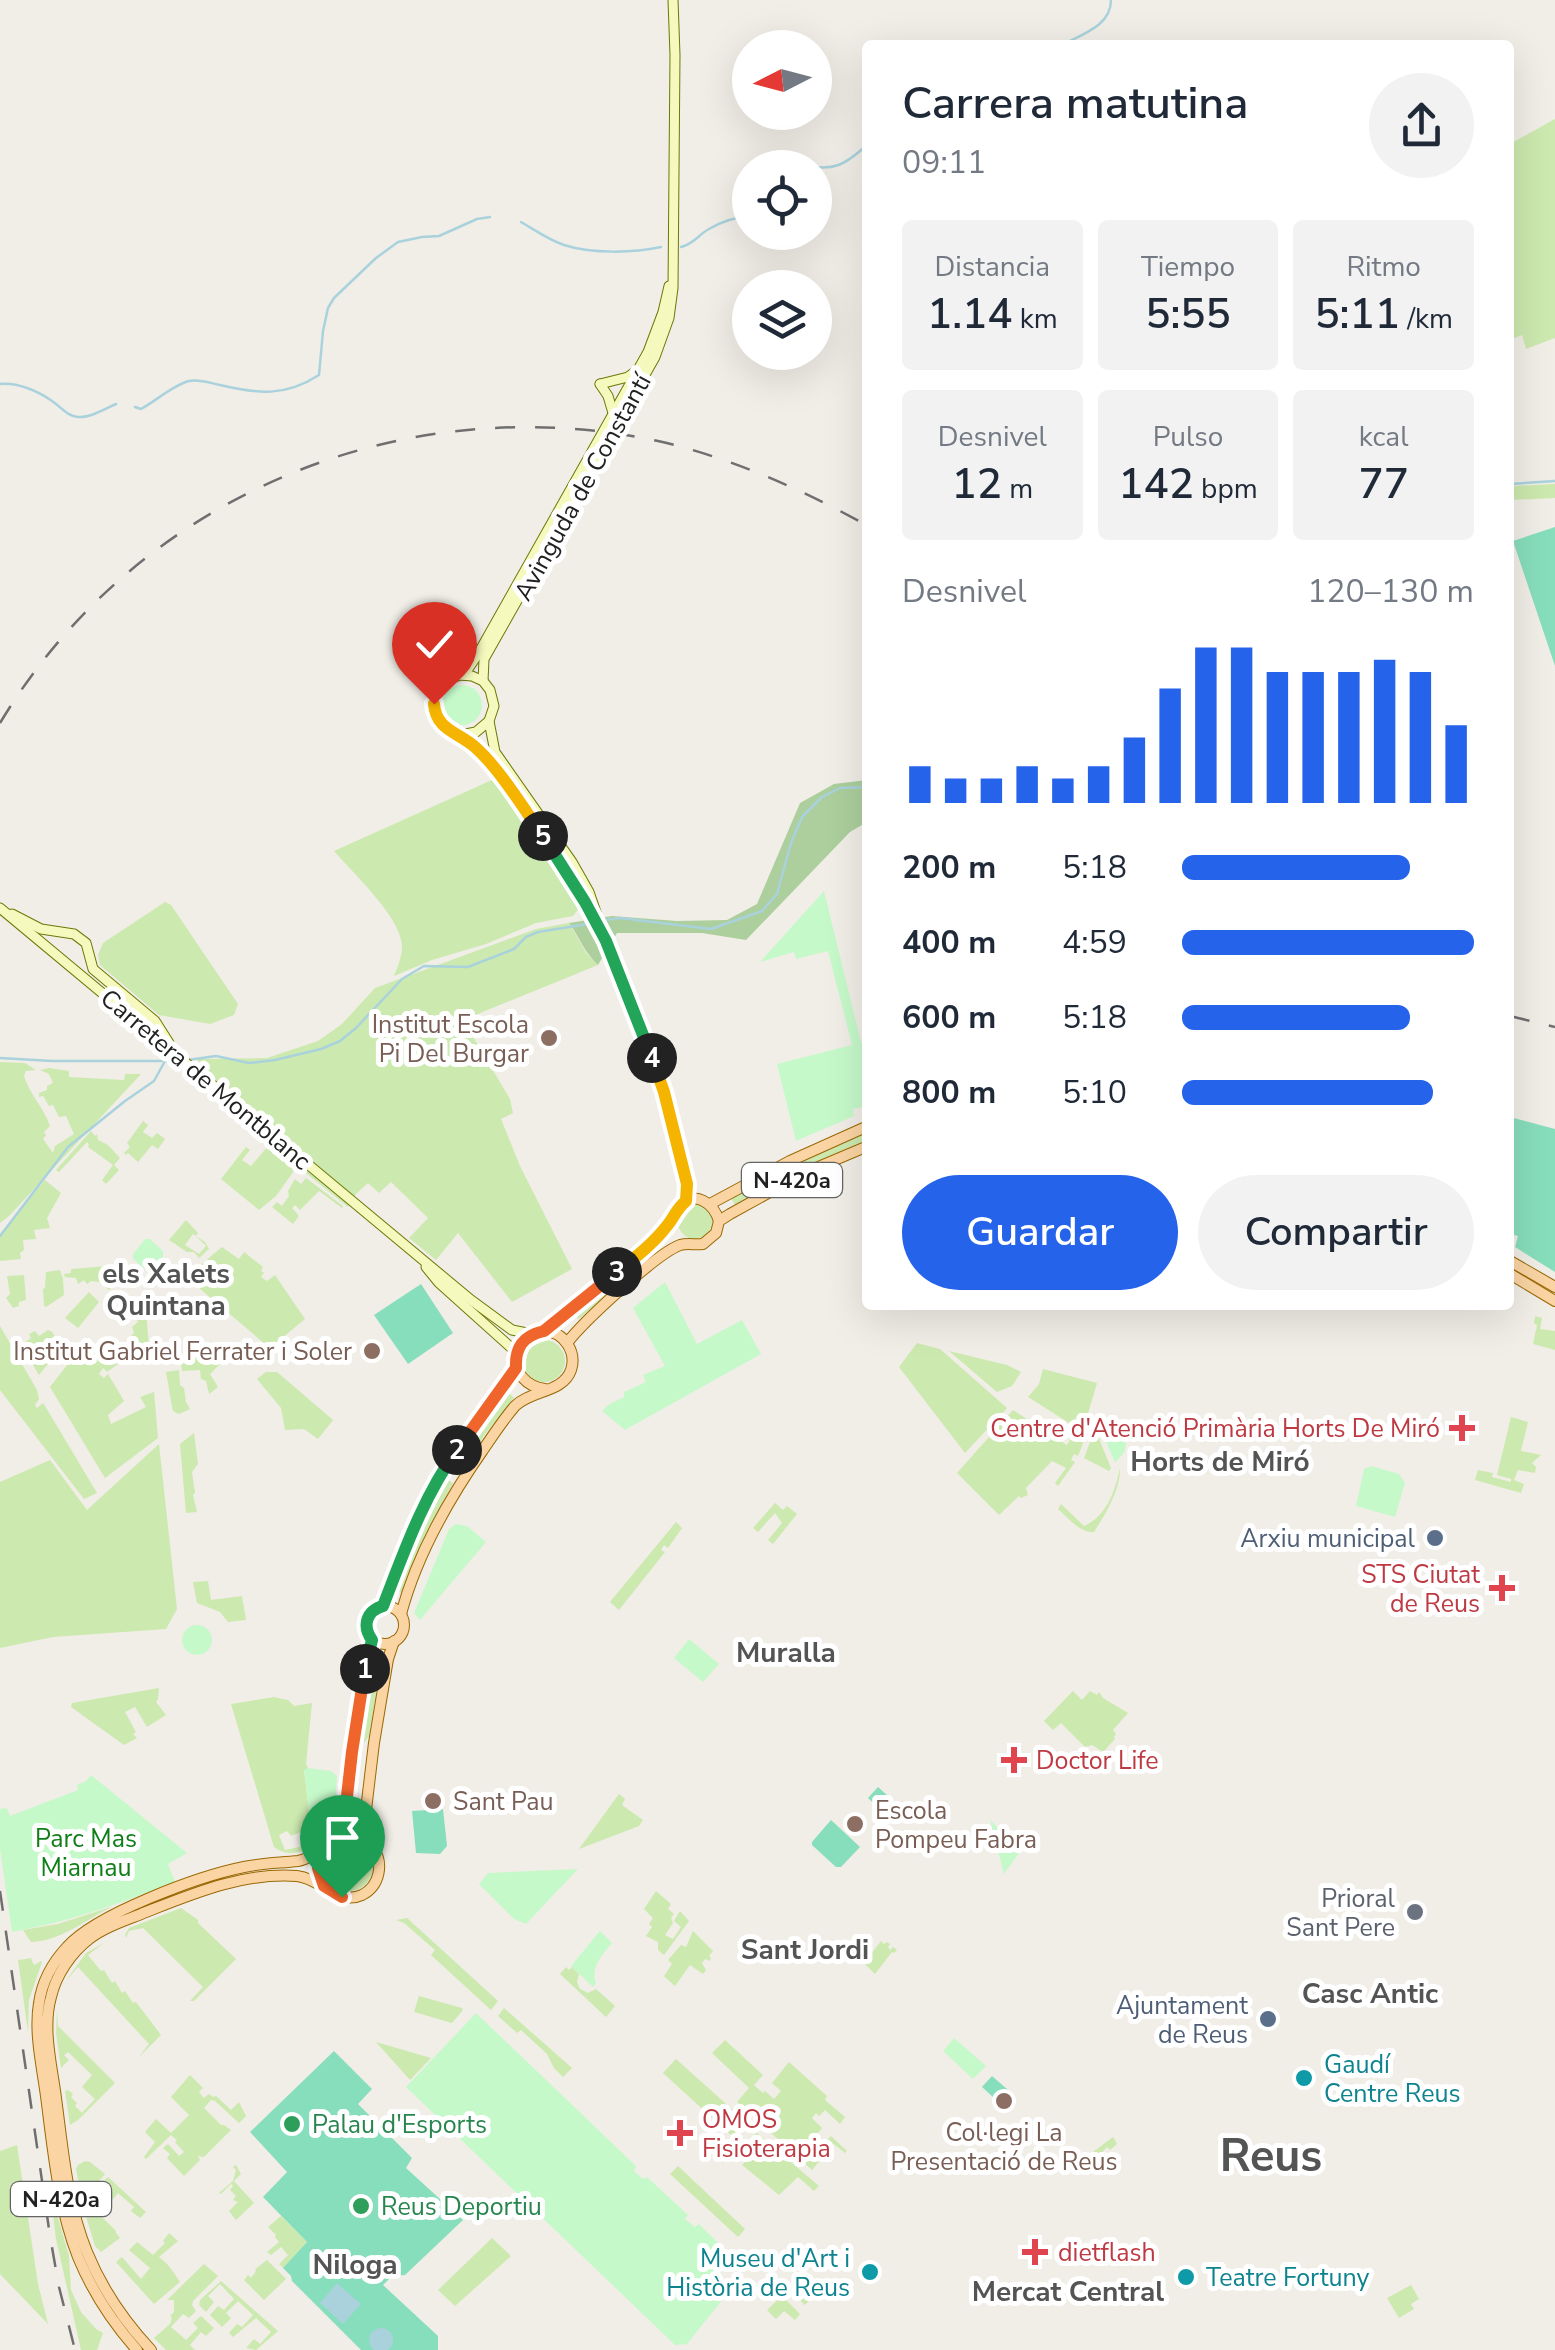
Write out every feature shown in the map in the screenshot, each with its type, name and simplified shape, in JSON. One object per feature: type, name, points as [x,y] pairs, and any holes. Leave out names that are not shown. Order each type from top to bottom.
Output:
[{"type":"main road","points":[[464,674],[524,575],[612,414],[626,396],[658,328],[672,283],[673,0]]},
{"type":"main road","name":"Avinguda de Constantí","points":[[483,681],[483,662],[662,340],[671,307],[672,283]]},
{"type":"main road","points":[[582,488],[586,470],[626,396],[662,340]]},
{"type":"main road","points":[[600,384],[637,371]]},
{"type":"main road","points":[[600,384],[626,396]]},
{"type":"main road","points":[[600,384],[612,414]]},
{"type":"main road","points":[[493,644],[524,575],[568,512]]},
{"type":"main road","points":[[460,735],[476,732],[489,721],[494,710],[494,700],[483,681],[464,674],[442,684],[434,711],[448,730],[494,761],[572,862],[589,892],[670,1101],[689,1184],[686,1201],[664,1230],[544,1331],[520,1343],[516,1368],[524,1381],[545,1389]]},
{"type":"main road","points":[[489,721],[494,761],[606,941]]},
{"type":"main road","points":[[542,836],[582,892],[589,892]]},
{"type":"main road","points":[[0,908],[41,929],[74,934],[86,943],[92,968],[155,1021],[176,1053]]},
{"type":"main road","name":"Carretera de Montblanc","points":[[0,908],[412,1250]]},
{"type":"main road","name":"N-420a","points":[[686,1201],[704,1201],[862,1129]]},
{"type":"main road","name":"N-420a","points":[[151,2350],[106,2291],[75,2216],[48,2030],[50,1997],[56,1980],[93,1936],[194,1893],[237,1880],[304,1877],[332,1893],[352,1898],[370,1889],[376,1881],[379,1860],[369,1843],[365,1818],[384,1675],[394,1642],[404,1627],[400,1614],[417,1568],[458,1486],[522,1399],[563,1382],[569,1375],[572,1355],[567,1344],[580,1326],[660,1258],[685,1243],[707,1242],[716,1233],[719,1221],[804,1174],[862,1149]]},
{"type":"main road","points":[[689,1184],[704,1201]]},
{"type":"main road","name":"N-420a","points":[[704,1201],[719,1221]]},
{"type":"main road","points":[[672,1219],[676,1234],[685,1243]]},
{"type":"main road","points":[[412,1250],[512,1330],[532,1334]]},
{"type":"main road","points":[[412,1250],[439,1284],[516,1352]]},
{"type":"main road","points":[[1514,1262],[1555,1287]]},
{"type":"main road","points":[[1514,1276],[1555,1301]]},
{"type":"main road","points":[[544,1331],[567,1344]]},
{"type":"main road","points":[[383,1606],[414,1526],[438,1478],[516,1368]]},
{"type":"main road","points":[[334,1840],[345,1814],[372,1640],[366,1628],[367,1619],[383,1606],[400,1614]]},
{"type":"main road","points":[[372,1640],[380,1644],[394,1642]]},
{"type":"main road","points":[[334,1840],[350,1836],[369,1843]]},
{"type":"main road","name":"N-420a","points":[[137,2350],[96,2294],[66,2221],[37,2030],[46,1978],[78,1936],[93,1925],[199,1880],[246,1866],[302,1860],[334,1840]]},
{"type":"main road","points":[[324,1849],[318,1868],[324,1886]]},
{"type":"green space","points":[[1555,119],[1555,338],[1526,349],[1522,335],[1514,338],[1514,142]]},
{"type":"green space","points":[[1555,484],[1555,498],[1514,500],[1514,486]]},
{"type":"green space","points":[[1555,527],[1555,666],[1514,544],[1514,541]]},
{"type":"green space","points":[[462,685],[476,691],[482,705],[476,719],[462,725],[448,719],[442,705],[448,691]]},
{"type":"green space","points":[[492,780],[540,841],[580,907],[573,916],[536,923],[394,976],[402,946],[394,922],[334,851]]},
{"type":"green space","points":[[862,781],[862,825],[850,832],[746,940],[702,933],[617,933],[598,965],[569,923],[612,916],[727,920],[757,904],[800,803],[834,784]]},
{"type":"green space","points":[[824,891],[862,1042],[862,1107],[853,1109],[854,1116],[796,1141],[777,1064],[852,1045],[828,951],[796,959],[794,952],[760,962]]},
{"type":"green space","points":[[165,902],[171,905],[238,1004],[234,1015],[210,1024],[159,1015],[100,965],[98,955],[103,943]]},
{"type":"green space","points":[[569,923],[598,965],[463,1020],[510,1099],[513,1113],[501,1119],[572,1269],[512,1302],[458,1233],[436,1260],[409,1238],[428,1218],[391,1182],[379,1193],[368,1183],[348,1207],[197,1085],[198,1059],[267,1058],[318,1041],[342,1024],[375,988],[536,929]]},
{"type":"green space","points":[[0,1062],[25,1063],[36,1070],[26,1071],[24,1076],[50,1126],[43,1139],[53,1153],[55,1146],[74,1134],[66,1116],[59,1117],[53,1105],[39,1097],[53,1083],[49,1074],[40,1070],[69,1071],[69,1077],[124,1080],[125,1074],[141,1074],[0,1223]]},
{"type":"green space","points":[[1514,1118],[1555,1129],[1555,1272],[1515,1247],[1518,1236],[1514,1235]]},
{"type":"green space","points":[[143,1121],[148,1125],[143,1132],[152,1138],[157,1133],[165,1139],[158,1149],[152,1145],[138,1162],[124,1153]]},
{"type":"green space","points":[[91,1131],[120,1158],[114,1165],[119,1170],[106,1184],[102,1180],[113,1165],[88,1147],[87,1142],[59,1172],[56,1170]]},
{"type":"green space","points":[[862,1134],[862,1142],[813,1163],[735,1205],[731,1198]]},
{"type":"green space","points":[[268,1146],[296,1168],[276,1196],[259,1210],[221,1179],[246,1147],[250,1150],[242,1160],[251,1166]]},
{"type":"green space","points":[[306,1178],[343,1206],[319,1191],[300,1210],[295,1205],[292,1208],[299,1216],[293,1224],[272,1207],[277,1202],[282,1206],[295,1179],[301,1184]]},
{"type":"green space","points":[[45,1180],[61,1193],[47,1218],[50,1228],[34,1230],[36,1239],[23,1240],[21,1259],[0,1261],[0,1234]]},
{"type":"green space","points":[[695,1205],[707,1210],[712,1222],[707,1234],[695,1239],[683,1234],[678,1222],[683,1210]]},
{"type":"green space","points":[[186,1220],[209,1249],[199,1258],[169,1240]],"holes":[[[193,1234],[206,1246],[199,1254],[185,1245]]]},
{"type":"green space","points":[[145,1239],[163,1251],[163,1257],[152,1270],[146,1270],[133,1259]]},
{"type":"green space","points":[[222,1247],[239,1259],[244,1252],[263,1267],[261,1277],[267,1281],[275,1275],[305,1319],[276,1343],[265,1344],[186,1277]]},
{"type":"green space","points":[[653,1247],[657,1253],[579,1319],[573,1315]]},
{"type":"green space","points":[[120,1265],[126,1269],[109,1290],[99,1282],[87,1284],[84,1280],[78,1284],[76,1278],[64,1274],[71,1273],[71,1269]]},
{"type":"green space","points":[[60,1270],[64,1295],[46,1307],[46,1272]]},
{"type":"green space","points":[[24,1275],[26,1300],[13,1308],[6,1298],[10,1294],[7,1276]]},
{"type":"green space","points":[[665,1282],[697,1344],[742,1320],[761,1354],[625,1430],[602,1411],[624,1397],[624,1392],[646,1382],[643,1375],[665,1366],[633,1308]]},
{"type":"green space","points":[[421,1284],[453,1333],[408,1364],[374,1315]]},
{"type":"green space","points":[[89,1292],[99,1302],[78,1328],[65,1318]]},
{"type":"green space","points":[[146,1310],[149,1348],[141,1351],[131,1336],[132,1327],[138,1322],[134,1314]]},
{"type":"green space","points":[[1535,1316],[1542,1318],[1540,1329],[1555,1331],[1555,1350],[1533,1344]]},
{"type":"green space","points":[[0,1326],[37,1390],[39,1399],[35,1405],[37,1408],[43,1403],[97,1493],[84,1499],[0,1390]]},
{"type":"green space","points":[[48,1330],[60,1343],[39,1375],[21,1345],[31,1338],[29,1334],[35,1331],[39,1336]]},
{"type":"green space","points":[[544,1340],[559,1346],[565,1361],[559,1376],[544,1382],[529,1376],[523,1361],[529,1346]]},
{"type":"green space","points":[[85,1342],[93,1349],[87,1348],[79,1357],[90,1366],[97,1357],[106,1364],[118,1358],[123,1363],[107,1372],[103,1368],[99,1374],[104,1378],[108,1374],[124,1401],[108,1415],[111,1424],[146,1407],[140,1397],[154,1392],[158,1438],[105,1478],[50,1387]]},
{"type":"green space","points":[[917,1343],[940,1349],[1007,1408],[965,1453],[899,1367]]},
{"type":"green space","points":[[215,1351],[225,1359],[210,1374],[218,1387],[209,1394],[200,1370],[182,1371],[180,1355],[196,1353],[203,1363]]},
{"type":"green space","points":[[949,1351],[1021,1372],[1012,1386],[997,1392]]},
{"type":"green space","points":[[1043,1369],[1097,1383],[1084,1427],[1089,1428],[1078,1456],[1074,1454],[1071,1460],[1075,1462],[1058,1486],[1055,1483],[1066,1468],[1052,1461],[1026,1488],[1028,1495],[1019,1496],[999,1515],[957,1473],[1013,1410],[1067,1445],[1077,1428],[1028,1397],[1039,1384]]},
{"type":"green space","points":[[179,1370],[180,1385],[190,1409],[179,1414],[173,1411],[166,1372]]},
{"type":"green space","points":[[266,1372],[277,1372],[333,1420],[318,1439],[304,1429],[285,1430],[281,1408],[257,1379]]},
{"type":"green space","points":[[507,1391],[514,1398],[457,1476],[449,1472]]},
{"type":"green space","points":[[1511,1417],[1528,1422],[1521,1451],[1541,1455],[1532,1463],[1535,1473],[1518,1470],[1514,1480],[1524,1484],[1521,1493],[1475,1480],[1478,1470],[1511,1482],[1497,1475]]},
{"type":"green space","points":[[1095,1429],[1111,1468],[1109,1471],[1084,1458]]},
{"type":"green space","points":[[1101,1429],[1123,1430],[1127,1434],[1125,1451],[1115,1463]]},
{"type":"green space","points":[[194,1433],[198,1464],[192,1472],[197,1512],[186,1513],[180,1444]]},
{"type":"green space","points":[[159,1444],[177,1609],[166,1629],[53,1637],[0,1648],[0,1482],[50,1460],[87,1510]]},
{"type":"green space","points":[[1371,1466],[1399,1474],[1405,1483],[1395,1517],[1356,1506],[1364,1469]]},
{"type":"green space","points":[[1120,1468],[1115,1492],[1094,1532],[1079,1528],[1058,1509],[1061,1504],[1084,1526],[1092,1522],[1109,1502]]},
{"type":"green space","points":[[446,1479],[453,1483],[401,1593],[395,1590],[409,1553]]},
{"type":"green space","points":[[775,1503],[797,1514],[773,1544],[768,1540],[782,1523],[775,1513],[758,1532],[753,1528]]},
{"type":"green space","points":[[676,1522],[682,1528],[668,1548],[664,1545],[661,1550],[665,1552],[619,1610],[610,1602]]},
{"type":"green space","points":[[456,1524],[467,1526],[486,1542],[420,1620],[414,1613],[449,1529]]},
{"type":"green space","points":[[208,1581],[211,1600],[242,1596],[246,1620],[228,1622],[220,1612],[197,1603],[193,1582]]},
{"type":"green space","points":[[197,1625],[208,1629],[212,1640],[208,1651],[197,1655],[186,1651],[182,1640],[186,1629]]},
{"type":"green space","points":[[689,1639],[719,1664],[703,1682],[674,1658]]},
{"type":"green space","points":[[374,1656],[382,1657],[369,1736],[364,1743],[360,1734]]},
{"type":"green space","points":[[159,1688],[156,1702],[166,1715],[147,1727],[135,1707],[125,1712],[137,1738],[124,1745],[71,1707],[72,1703]]},
{"type":"green space","points":[[1073,1691],[1082,1700],[1090,1691],[1097,1695],[1099,1692],[1128,1713],[1113,1730],[1115,1739],[1103,1752],[1092,1745],[1085,1747],[1061,1723],[1053,1730],[1044,1721]]},
{"type":"green space","points":[[274,1697],[288,1700],[294,1706],[312,1703],[308,1768],[304,1771],[311,1828],[291,1836],[287,1831],[279,1835],[285,1850],[303,1846],[303,1851],[295,1853],[274,1847],[231,1704]]},
{"type":"green space","points":[[304,1770],[331,1771],[337,1776],[329,1826],[317,1840],[308,1843],[301,1832],[311,1828]]},
{"type":"green space","name":"Parc Mas Miarnau","points":[[91,1775],[187,1853],[168,1864],[175,1882],[95,1911],[12,1932],[0,1849],[0,1809],[7,1808],[10,1816],[78,1790],[77,1785]]},
{"type":"green space","points":[[878,1787],[899,1806],[888,1817],[868,1798]]},
{"type":"green space","points":[[619,1794],[625,1799],[622,1805],[643,1820],[639,1826],[579,1849]]},
{"type":"green space","points":[[443,1809],[447,1846],[440,1854],[416,1853],[412,1811]]},
{"type":"green space","points":[[831,1820],[860,1847],[841,1867],[836,1867],[812,1845]]},
{"type":"green space","points":[[990,1820],[1021,1850],[1004,1874]]},
{"type":"green space","points":[[349,1843],[366,1850],[373,1867],[366,1884],[349,1891],[332,1884],[325,1867],[332,1850]]},
{"type":"green space","points":[[578,1869],[526,1924],[514,1919],[479,1884],[488,1873]]},
{"type":"green space","points":[[656,1891],[671,1904],[668,1909],[674,1914],[665,1935],[673,1939],[681,1927],[674,1921],[680,1911],[689,1921],[664,1955],[658,1950],[658,1942],[646,1936],[653,1918],[644,1909]]},
{"type":"green space","points":[[114,1906],[64,1934],[42,1941],[31,1942],[23,1930],[58,1924]]},
{"type":"green space","points":[[181,1908],[236,1959],[194,2001],[190,2001],[203,1987],[143,1928],[129,1931],[126,1938],[125,1935],[129,1928]]},
{"type":"green space","points":[[407,1918],[498,2001],[491,2010],[431,1955],[435,1950],[396,1920]]},
{"type":"green space","points":[[600,1931],[612,1943],[596,1966],[593,1987],[571,1966]]},
{"type":"green space","points":[[693,1931],[713,1951],[711,1958],[702,1963],[706,1970],[703,1974],[690,1965],[675,1986],[664,1976],[672,1964],[668,1960],[681,1945],[686,1947]]},
{"type":"green space","points":[[881,1941],[890,1944],[890,1950],[897,1950],[875,1974],[864,1963]]},
{"type":"green space","points":[[104,1943],[88,1955],[122,1993],[125,1991],[136,2002],[161,2035],[138,2058],[149,2044],[78,1967],[65,1982],[86,1953]]},
{"type":"green space","points":[[33,1958],[34,1965],[42,1962],[29,2000],[28,2032],[18,1960]]},
{"type":"green space","points":[[566,1967],[579,1974],[580,1989],[588,1993],[596,1989],[615,2006],[606,2017],[560,1974]]},
{"type":"green space","points":[[419,1996],[463,2010],[452,2023],[414,2012]]},
{"type":"green space","points":[[504,2008],[572,2068],[563,2077],[547,2054],[521,2030],[517,2033],[498,2016]]},
{"type":"green space","points":[[57,2009],[58,2026],[115,2083],[70,2125],[65,2091],[73,2094],[75,2106],[82,2113],[95,2099],[82,2087],[92,2075],[68,2052],[64,2055],[69,2060],[61,2068],[56,2033]]},
{"type":"green space","points":[[476,2013],[636,2166],[634,2171],[643,2179],[647,2177],[688,2215],[685,2219],[695,2227],[699,2224],[726,2251],[728,2261],[720,2263],[722,2280],[731,2289],[687,2344],[675,2345],[406,2087]]},
{"type":"green space","points":[[954,2038],[986,2066],[973,2079],[943,2051]]},
{"type":"green space","points":[[725,2040],[763,2075],[754,2085],[763,2093],[774,2099],[781,2091],[772,2083],[789,2062],[827,2096],[825,2100],[845,2117],[840,2124],[825,2110],[819,2116],[816,2113],[812,2118],[822,2128],[816,2136],[824,2143],[831,2136],[847,2151],[834,2144],[812,2170],[737,2102],[749,2088],[712,2053]]},
{"type":"green space","points":[[376,2042],[431,2058],[410,2080]]},
{"type":"green space","name":"Reus Deportiu","points":[[334,2051],[372,2089],[358,2104],[412,2158],[406,2168],[463,2220],[405,2275],[392,2276],[383,2285],[438,2336],[438,2350],[361,2350],[283,2268],[307,2242],[263,2197],[287,2172],[250,2132]]},
{"type":"green space","points":[[676,2059],[745,2121],[732,2136],[663,2073]]},
{"type":"green space","points":[[190,2075],[203,2088],[199,2092],[204,2098],[209,2094],[216,2096],[231,2110],[239,2102],[246,2116],[239,2123],[211,2100],[204,2108],[231,2130],[204,2157],[198,2156],[200,2160],[184,2176],[163,2148],[168,2144],[179,2156],[184,2152],[177,2140],[171,2135],[146,2159],[155,2142],[145,2132],[156,2119],[171,2133],[189,2115],[171,2097]]},
{"type":"green space","points":[[992,2076],[1015,2096],[1005,2108],[982,2087]]},
{"type":"green space","points":[[757,2133],[819,2186],[814,2191],[798,2177],[779,2195],[742,2165],[761,2145],[753,2136]]},
{"type":"green space","points":[[1113,2137],[1117,2144],[1110,2150],[1107,2147],[1103,2151],[1106,2154],[1101,2158],[1098,2155],[1089,2163],[1091,2167],[1078,2174],[1080,2159],[1075,2153],[1078,2151],[1085,2158]]},
{"type":"green space","points":[[17,2145],[38,2284],[48,2324],[0,2274],[0,2151]]},
{"type":"green space","points":[[85,2161],[105,2174],[82,2200],[76,2169]]},
{"type":"green space","points":[[236,2165],[241,2174],[234,2181],[254,2203],[236,2220],[229,2211],[238,2202],[233,2200],[233,2186],[219,2193],[233,2181]]},
{"type":"green space","points":[[678,2166],[745,2229],[738,2237],[670,2174]]},
{"type":"green space","points":[[108,2177],[146,2212],[140,2218],[118,2193],[100,2215],[120,2238],[101,2252],[95,2246],[82,2203],[87,2197],[94,2204],[88,2211],[93,2215],[99,2209],[97,2200],[101,2204],[113,2191],[103,2181]]},
{"type":"green space","points":[[50,2190],[69,2256],[71,2290],[81,2312],[103,2333],[97,2350],[81,2350],[56,2239]]},
{"type":"green space","points":[[281,2216],[307,2242],[283,2268],[279,2264],[288,2255],[281,2247],[271,2255],[267,2252],[279,2242],[268,2227]]},
{"type":"green space","points":[[169,2233],[178,2241],[159,2257],[180,2282],[154,2304],[116,2262],[122,2257],[141,2279],[150,2268],[129,2250],[137,2242],[153,2255]]},
{"type":"green space","points":[[492,2238],[511,2256],[455,2306],[438,2290]]},
{"type":"green space","points":[[267,2260],[286,2279],[264,2300],[244,2280],[248,2275],[251,2278]]},
{"type":"green space","points":[[204,2264],[218,2276],[193,2301],[196,2311],[189,2318],[183,2314],[171,2327],[186,2340],[198,2328],[193,2323],[201,2316],[214,2328],[206,2336],[201,2332],[190,2345],[195,2350],[166,2350],[154,2338],[170,2324],[174,2300],[167,2300]]},
{"type":"green space","points":[[801,2275],[818,2290],[825,2283],[829,2287],[805,2305],[788,2289]]},
{"type":"green space","points":[[221,2281],[278,2331],[256,2350],[246,2348],[254,2339],[260,2344],[271,2332],[256,2318],[233,2337],[229,2333],[237,2324],[242,2327],[253,2315],[238,2301],[226,2313],[231,2318],[222,2327],[210,2315],[218,2306],[224,2310],[234,2299],[220,2284],[208,2296],[214,2302],[206,2312],[199,2305]]},
{"type":"green space","points":[[1411,2285],[1419,2299],[1411,2304],[1414,2309],[1399,2318],[1387,2298]]},
{"type":"green space","points":[[782,2296],[800,2314],[795,2320],[784,2311],[776,2319],[767,2310]]},
{"type":"water","points":[[337,2283],[361,2304],[343,2324],[320,2303]]},
{"type":"water","points":[[376,2329],[386,2329],[392,2335],[392,2345],[386,2351],[376,2351],[370,2345],[370,2335]]},
{"type":"waterway","points":[[1072,40],[1101,23],[1111,0]]},
{"type":"waterway","points":[[832,166],[862,149]]},
{"type":"waterway","points":[[135,407],[141,409],[189,381],[259,392],[307,382],[319,375],[328,308],[376,258],[398,242],[439,236],[490,217]]},
{"type":"waterway","points":[[681,247],[732,220]]},
{"type":"waterway","points":[[521,222],[575,248],[612,252],[661,247]]},
{"type":"waterway","points":[[0,384],[34,391],[78,417],[116,404]]},
{"type":"waterway","points":[[1514,484],[1555,481]]},
{"type":"waterway","points":[[606,920],[620,918],[711,929],[762,911],[777,894],[802,817],[822,797],[840,788],[862,787]]},
{"type":"waterway","points":[[188,1060],[216,1056],[249,1063],[321,1049],[340,1041],[402,979],[424,966],[468,967],[514,949],[538,932],[588,924]]},
{"type":"waterway","points":[[0,1058],[180,1061]]},
{"type":"waterway","points":[[0,1236],[68,1147],[154,1081],[165,1061]]},
{"type":"railway","points":[[0,723],[57,644],[124,576],[200,520],[284,477],[373,446],[466,430],[562,428],[658,441],[766,476],[862,523]]},
{"type":"railway","points":[[1514,1017],[1555,1027]]},
{"type":"railway","points":[[0,1891],[50,2236],[75,2350]]},
{"type":"place","name":"Institut Escola Pi Del Burgar","points":[[549,1038]]},
{"type":"place","name":"Institut Gabriel Ferrater i Soler","points":[[372,1351]]},
{"type":"place","name":"Centre d'Atenció Primària Horts De Miró","points":[[1462,1428]]},
{"type":"place","name":"Arxiu municipal","points":[[1435,1538]]},
{"type":"place","name":"STS Ciutat de Reus","points":[[1502,1588]]},
{"type":"place","name":"Doctor Life","points":[[1014,1760]]},
{"type":"place","name":"Sant Pau","points":[[433,1801]]},
{"type":"place","name":"Escola Pompeu Fabra","points":[[855,1824]]},
{"type":"place","name":"Prioral Sant Pere","points":[[1415,1912]]},
{"type":"place","name":"Ajuntament de Reus","points":[[1268,2019]]},
{"type":"place","name":"Gaudí Centre Reus","points":[[1304,2078]]},
{"type":"place","name":"Col·legi La Presentació de Reus","points":[[1004,2101]]},
{"type":"place","name":"Palau d'Esports","points":[[292,2124]]},
{"type":"place","name":"OMOS Fisioterapia","points":[[680,2133]]},
{"type":"place","name":"Reus Deportiu","points":[[361,2206]]},
{"type":"place","name":"dietflash","points":[[1035,2252]]},
{"type":"place","name":"Museu d'Art i Història de Reus","points":[[870,2272]]},
{"type":"place","name":"Teatre Fortuny","points":[[1186,2277]]},
{"type":"district","name":"els Xalets Quintana","points":[[166,1289]]},
{"type":"district","name":"Horts de Miró","points":[[1220,1461]]},
{"type":"district","name":"Muralla","points":[[786,1652]]},
{"type":"district","name":"Sant Jordi","points":[[805,1949]]},
{"type":"district","name":"Casc Antic","points":[[1370,1993]]},
{"type":"district","name":"Reus","points":[[1271,2155]]},
{"type":"district","name":"Niloga","points":[[355,2264]]},
{"type":"district","name":"Mercat Central","points":[[1068,2291]]},
{"type":"route","points":[[342,1897],[324,1886],[318,1868],[319,1858],[334,1840],[345,1814],[372,1640],[366,1628],[367,1619],[377,1607],[383,1606],[414,1526],[444,1468],[516,1368],[520,1343],[544,1331],[624,1266],[664,1230],[686,1201],[687,1184],[664,1092],[606,941],[563,866],[492,766],[477,748],[442,725],[434,704]]}]
